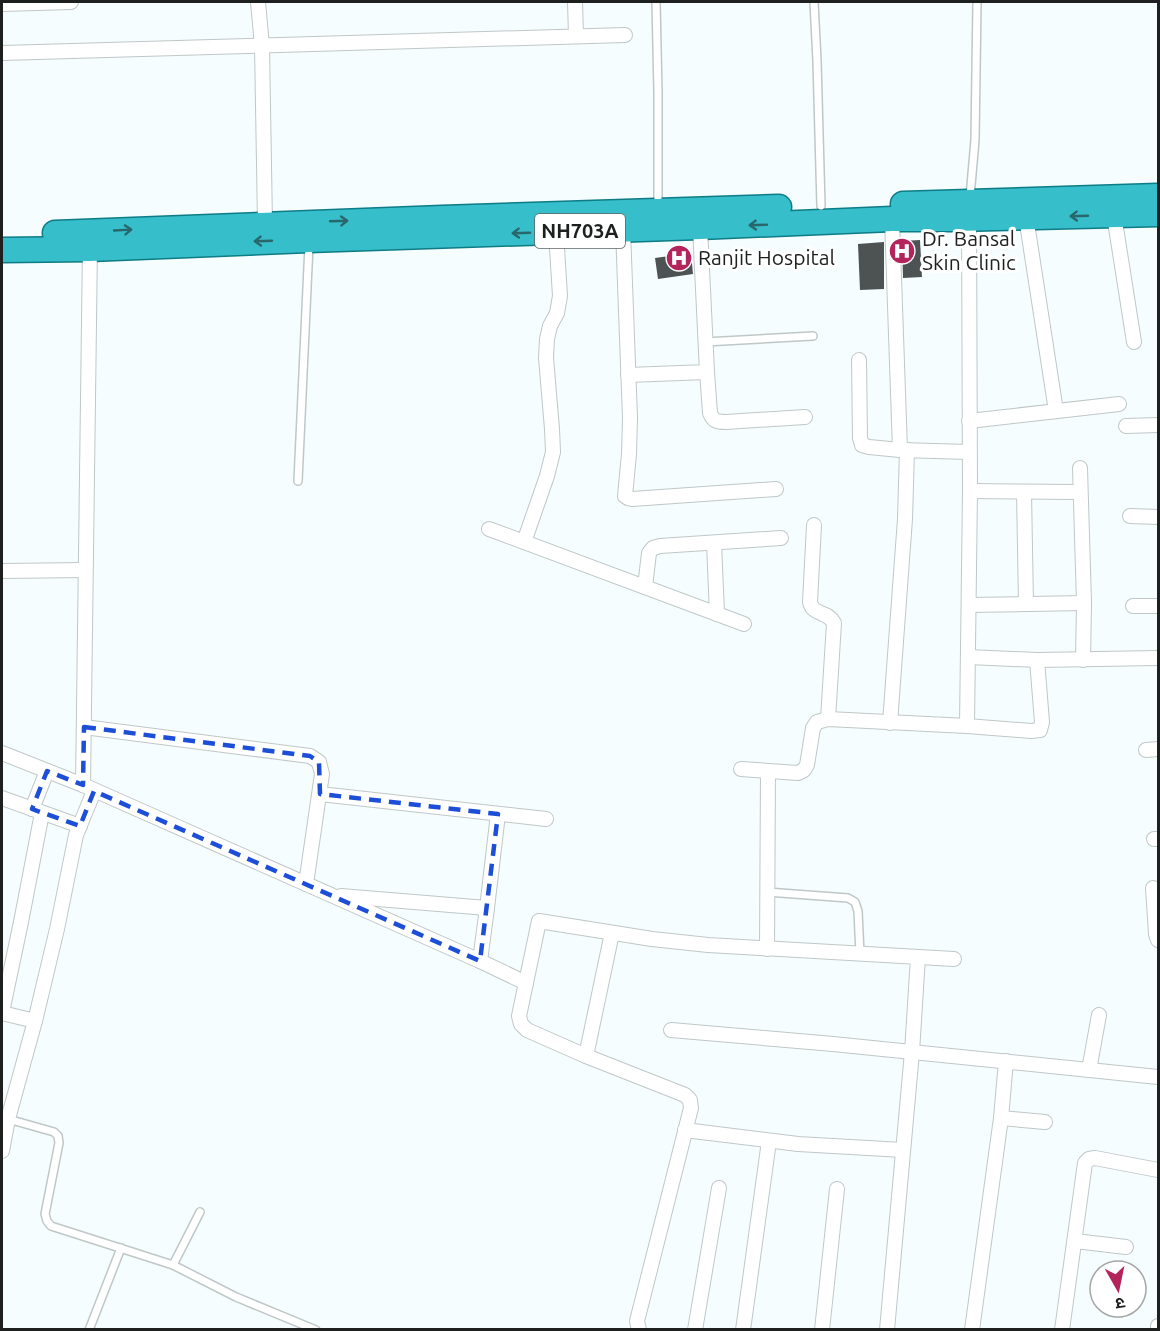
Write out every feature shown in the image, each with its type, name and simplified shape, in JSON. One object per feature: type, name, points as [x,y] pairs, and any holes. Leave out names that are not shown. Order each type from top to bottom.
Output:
[{"type":"highway","name":"NH703A","points":[[2,234],[90,240],[309,240],[622,230],[892,219],[969,210],[1158,196]]},
{"type":"highway","name":"NH703A","points":[[2,250],[265,224],[821,206],[969,210],[1026,217],[1158,214]]},
{"type":"street","points":[[2,4],[71,2]]},
{"type":"street","points":[[258,2],[262,46],[265,224]]},
{"type":"street","points":[[575,2],[576,36]]},
{"type":"street","points":[[2,52],[625,35]]},
{"type":"street","points":[[967,726],[970,491],[969,210]]},
{"type":"street","points":[[1114,215],[1134,342]]},
{"type":"street","points":[[1026,217],[1056,411]]},
{"type":"street","points":[[890,723],[905,519],[892,219]]},
{"type":"street","points":[[700,227],[705,342],[712,418],[717,422],[726,422],[805,417]]},
{"type":"street","points":[[622,230],[630,427],[625,495],[632,499],[776,489]]},
{"type":"street","points":[[524,542],[553,452],[546,358],[547,339],[550,326],[557,313],[560,296],[556,232]]},
{"type":"street","points":[[2,1151],[89,788],[84,727],[90,240]]},
{"type":"street","points":[[859,360],[862,445],[903,450],[969,452]]},
{"type":"street","points":[[628,375],[707,372]]},
{"type":"street","points":[[969,421],[1119,404]]},
{"type":"street","points":[[1126,426],[1158,425]]},
{"type":"street","points":[[1080,468],[1084,603],[1083,660]]},
{"type":"street","points":[[970,491],[1080,492]]},
{"type":"street","points":[[1024,492],[1026,604]]},
{"type":"street","points":[[1130,516],[1158,517]]},
{"type":"street","points":[[814,525],[810,602],[815,611],[827,614],[834,623],[828,719]]},
{"type":"street","points":[[489,529],[744,624]]},
{"type":"street","points":[[645,587],[649,553],[653,548],[782,538]]},
{"type":"street","points":[[714,543],[717,614]]},
{"type":"street","points":[[2,571],[85,570]]},
{"type":"street","points":[[969,605],[1084,603]]},
{"type":"street","points":[[1133,606],[1158,606]]},
{"type":"street","points":[[968,657],[1037,660],[1158,658]]},
{"type":"street","points":[[741,769],[798,772],[804,770],[807,765],[813,728],[817,722],[828,719],[1040,730],[1042,722],[1037,660]]},
{"type":"street","points":[[84,727],[310,756],[319,762],[322,774],[320,794],[306,884]]},
{"type":"street","points":[[2,753],[89,788],[526,983]]},
{"type":"street","points":[[35,1020],[2,1012],[21,922],[37,811],[48,771]]},
{"type":"street","points":[[767,949],[768,771]]},
{"type":"street","points":[[320,794],[546,819]]},
{"type":"street","points":[[2,798],[80,826]]},
{"type":"street","points":[[480,961],[498,814]]},
{"type":"street","points":[[1153,888],[1158,940]]},
{"type":"street","points":[[330,895],[487,908]]},
{"type":"street","points":[[639,1329],[637,1321],[691,1108],[690,1100],[685,1095],[527,1030],[520,1024],[519,1016],[539,921],[708,945],[954,959]]},
{"type":"street","points":[[586,1056],[612,933]]},
{"type":"street","points":[[887,1329],[912,1052],[918,957]]},
{"type":"street","points":[[1089,1070],[1099,1015]]},
{"type":"street","points":[[671,1030],[1158,1077]]},
{"type":"street","points":[[972,1329],[1001,1118],[1006,1061]]},
{"type":"street","points":[[1001,1118],[1046,1122]]},
{"type":"street","points":[[685,1130],[769,1141],[903,1150]]},
{"type":"street","points":[[743,1329],[769,1141]]},
{"type":"street","points":[[1062,1329],[1085,1163],[1095,1158],[1158,1170]]},
{"type":"street","points":[[695,1329],[719,1188]]},
{"type":"street","points":[[822,1329],[837,1189]]},
{"type":"street","points":[[1075,1240],[1126,1247]]},
{"type":"lane","points":[[656,2],[658,212]]},
{"type":"lane","points":[[814,2],[821,206]]},
{"type":"lane","points":[[969,210],[975,140],[977,2]]},
{"type":"lane","points":[[298,481],[309,240]]},
{"type":"lane","points":[[705,342],[813,336]]},
{"type":"lane","points":[[767,892],[848,897],[855,902],[858,910],[860,954]]},
{"type":"lane","points":[[8,1119],[54,1132],[58,1136],[59,1143],[45,1214],[51,1226],[173,1265],[236,1297],[316,1329]]},
{"type":"lane","points":[[173,1265],[200,1212]]},
{"type":"lane","points":[[89,1329],[121,1248]]},
{"type":"highlighted area","points":[[84,727],[310,756],[319,762],[320,794],[498,814],[480,961],[94,791],[80,826],[32,809],[47,771],[83,785]]},
{"type":"building","points":[[920,240],[922,277],[903,278],[902,241]]},
{"type":"building","points":[[884,242],[884,289],[860,290],[858,244]]},
{"type":"building","points":[[691,253],[693,274],[658,279],[655,258]]},
{"type":"place","name":"Dr. Bansal Skin Clinic","points":[[902,251]]},
{"type":"place","name":"Ranjit Hospital","points":[[679,258]]}]
